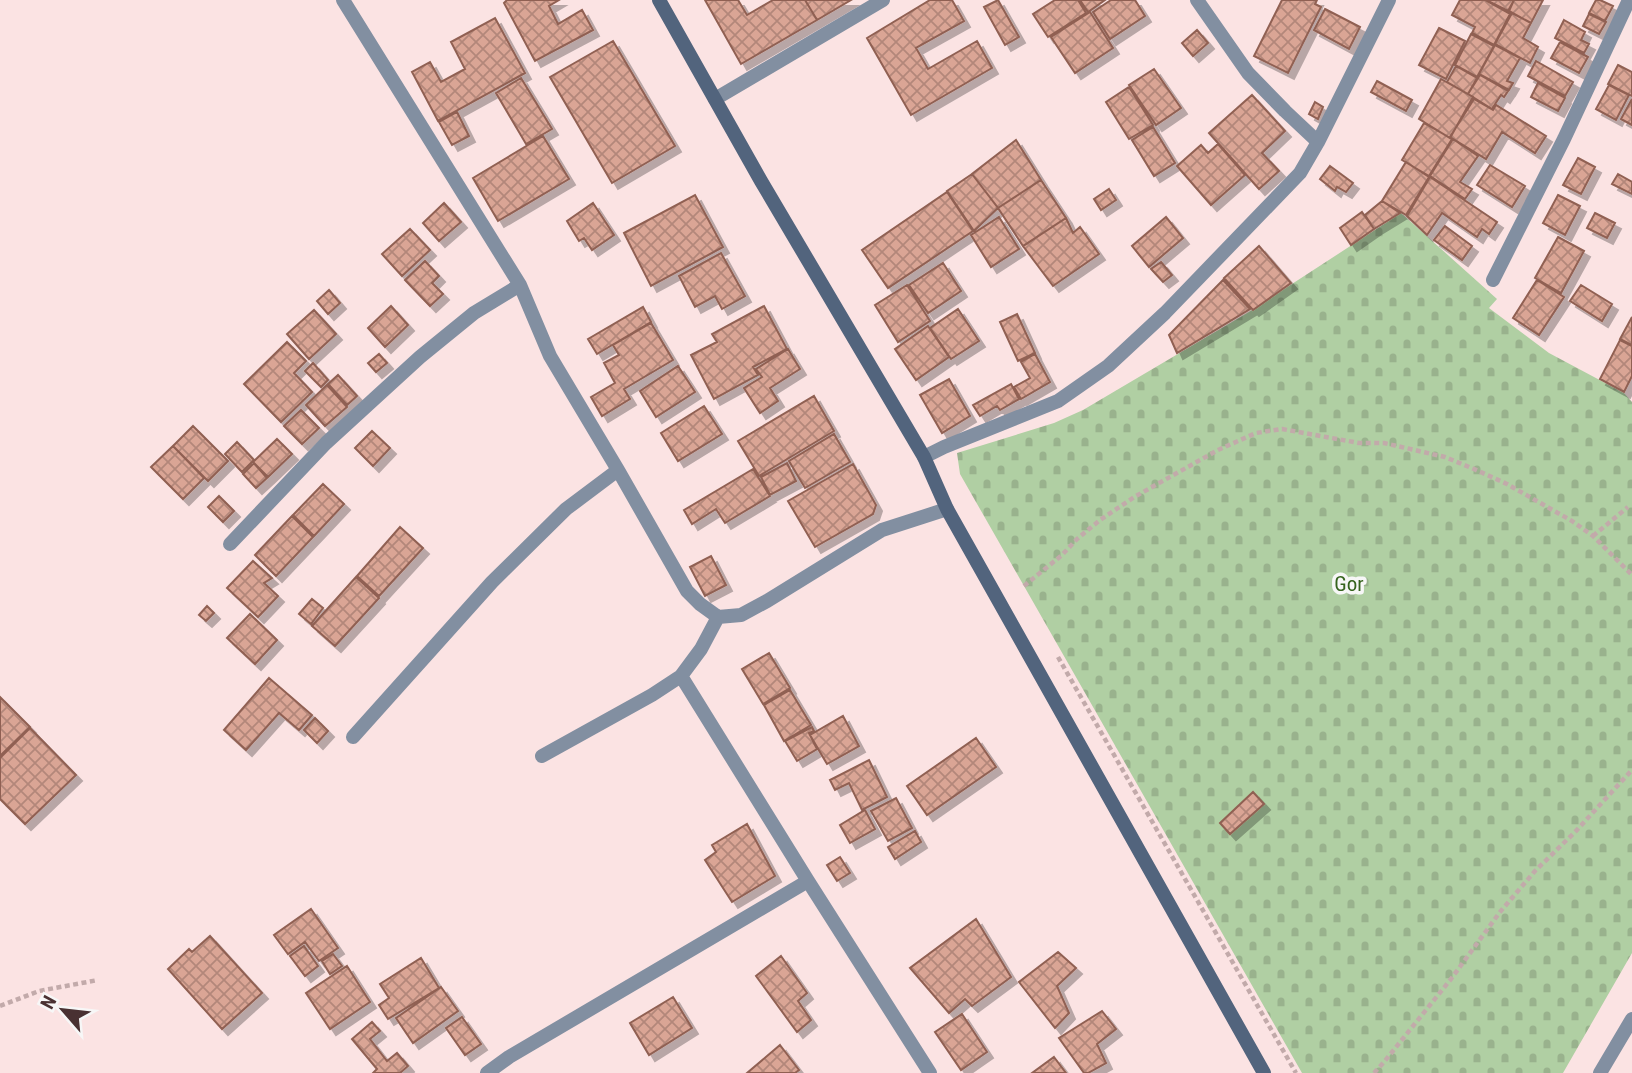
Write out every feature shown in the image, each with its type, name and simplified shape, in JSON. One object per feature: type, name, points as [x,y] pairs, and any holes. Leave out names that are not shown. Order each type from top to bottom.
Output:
[{"type":"main road","points":[[659,0],[924,457],[947,509],[1264,1073]]},
{"type":"street","points":[[343,0],[520,285],[550,356],[687,591],[700,604],[718,617],[741,615],[882,530],[947,509]]},
{"type":"street","points":[[715,99],[883,0]]},
{"type":"street","points":[[1197,0],[1248,72],[1318,142]]},
{"type":"street","points":[[924,457],[1058,401],[1108,366],[1165,313],[1300,173],[1389,0]]},
{"type":"street","points":[[1493,280],[1564,139],[1629,0]]},
{"type":"street","points":[[230,544],[326,443],[420,356],[474,313],[520,285]]},
{"type":"street","points":[[353,737],[492,582],[566,509],[618,470]]},
{"type":"street","points":[[542,756],[681,676],[701,649],[718,617]]},
{"type":"street","points":[[681,676],[930,1073]]},
{"type":"street","points":[[487,1073],[509,1057],[808,881]]},
{"type":"street","points":[[1600,1073],[1632,1020]]},
{"type":"path","points":[[1024,586],[1100,520],[1136,496],[1218,450],[1256,433],[1282,429],[1359,443],[1384,443],[1445,457],[1507,484],[1572,522],[1592,536],[1632,575]]},
{"type":"path","points":[[1592,536],[1628,508]]},
{"type":"path","points":[[1016,583],[1022,594]]},
{"type":"path","points":[[1055,652],[1296,1073]]},
{"type":"path","points":[[1374,1073],[1451,979],[1500,912],[1632,769]]},
{"type":"path","points":[[0,1006],[39,991],[98,980]]},
{"type":"green space","name":"Gor","points":[[1401,213],[1497,299],[1489,308],[1549,353],[1624,393],[1632,402],[1632,953],[1563,1073],[1302,1073],[960,474],[957,453],[1054,423],[1083,410],[1249,312]]},
{"type":"building","points":[[507,0],[559,0],[549,6],[558,24],[582,10],[593,30],[535,61],[504,3]]},
{"type":"building","points":[[705,0],[738,0],[747,15],[773,0],[805,0],[817,20],[741,64]]},
{"type":"building","points":[[805,0],[851,0],[817,20]]},
{"type":"building","points":[[930,0],[952,0],[964,21],[916,48],[928,69],[977,41],[992,68],[911,115],[867,38]]},
{"type":"building","points":[[998,0],[1019,37],[1005,45],[984,7]]},
{"type":"building","points":[[1055,0],[1078,0],[1086,13],[1048,37],[1033,14]]},
{"type":"building","points":[[1080,0],[1105,0],[1088,12]]},
{"type":"building","points":[[1111,0],[1135,0],[1145,16],[1110,39],[1093,12]]},
{"type":"building","points":[[1282,0],[1317,0],[1315,4],[1321,7],[1288,73],[1254,56]]},
{"type":"building","points":[[1460,0],[1485,0],[1510,14],[1494,45],[1472,33],[1475,27],[1452,15]]},
{"type":"building","points":[[1486,0],[1514,0],[1508,11]]},
{"type":"building","points":[[1514,0],[1543,0],[1531,23],[1509,11]]},
{"type":"building","points":[[1596,0],[1613,6],[1605,21],[1589,13]]},
{"type":"building","points":[[1325,9],[1360,27],[1349,49],[1314,30]]},
{"type":"building","points":[[1090,12],[1113,48],[1075,73],[1051,37]]},
{"type":"building","points":[[1512,13],[1531,23],[1523,38],[1538,47],[1530,63],[1495,44]]},
{"type":"building","points":[[1589,14],[1606,22],[1599,34],[1583,26]]},
{"type":"building","points":[[495,18],[525,73],[438,121],[412,72],[430,62],[441,82],[465,69],[451,42]]},
{"type":"building","points":[[1564,20],[1585,32],[1581,40],[1589,44],[1584,53],[1555,38]]},
{"type":"building","points":[[1439,28],[1465,41],[1446,79],[1419,65]]},
{"type":"building","points":[[1197,30],[1208,43],[1193,56],[1182,43]]},
{"type":"building","points":[[1471,34],[1494,46],[1477,77],[1455,65]]},
{"type":"building","points":[[613,41],[675,146],[612,183],[550,77]]},
{"type":"building","points":[[1560,42],[1588,57],[1579,73],[1551,58]]},
{"type":"building","points":[[1495,45],[1520,58],[1507,81],[1513,83],[1509,90],[1479,74]]},
{"type":"building","points":[[1536,61],[1573,82],[1565,96],[1528,76]]},
{"type":"building","points":[[1618,65],[1632,72],[1632,96],[1608,84]]},
{"type":"building","points":[[1456,66],[1477,78],[1468,94],[1447,82]]},
{"type":"building","points":[[1154,69],[1181,108],[1156,125],[1129,85]]},
{"type":"building","points":[[1480,75],[1508,91],[1504,97],[1501,95],[1492,109],[1468,94]]},
{"type":"building","points":[[521,78],[552,129],[526,144],[496,93]]},
{"type":"building","points":[[1441,79],[1473,97],[1450,138],[1419,119]]},
{"type":"building","points":[[1377,81],[1412,100],[1406,111],[1371,92]]},
{"type":"building","points":[[1538,83],[1565,98],[1558,111],[1531,97]]},
{"type":"building","points":[[1609,85],[1629,95],[1616,120],[1596,109]]},
{"type":"building","points":[[1129,87],[1153,125],[1129,139],[1106,102]]},
{"type":"building","points":[[1252,95],[1285,131],[1262,153],[1279,171],[1259,189],[1209,133]]},
{"type":"building","points":[[1474,99],[1493,110],[1496,105],[1546,136],[1535,153],[1502,132],[1486,159],[1450,137]]},
{"type":"building","points":[[1632,99],[1632,125],[1621,119]]},
{"type":"building","points":[[1315,102],[1323,107],[1318,119],[1309,114]]},
{"type":"building","points":[[457,112],[469,136],[452,145],[439,122]]},
{"type":"building","points":[[1424,123],[1452,139],[1429,176],[1402,160]]},
{"type":"building","points":[[1153,127],[1175,163],[1154,176],[1132,140]]},
{"type":"building","points":[[543,136],[569,179],[498,221],[473,178]]},
{"type":"building","points":[[1453,139],[1478,156],[1460,182],[1472,189],[1465,199],[1430,176]]},
{"type":"building","points":[[1016,140],[1041,180],[998,208],[972,174]]},
{"type":"building","points":[[1218,144],[1245,175],[1211,205],[1177,166],[1201,145],[1208,153]]},
{"type":"building","points":[[1578,158],[1595,167],[1581,194],[1563,185]]},
{"type":"building","points":[[1406,162],[1429,177],[1406,215],[1382,201]]},
{"type":"building","points":[[1490,165],[1525,186],[1512,207],[1477,185]]},
{"type":"building","points":[[1330,166],[1353,183],[1346,192],[1337,187],[1335,191],[1320,179]]},
{"type":"building","points":[[972,174],[998,208],[974,231],[947,191]]},
{"type":"building","points":[[1618,174],[1632,182],[1632,194],[1612,184]]},
{"type":"building","points":[[1430,177],[1497,222],[1489,234],[1482,229],[1477,237],[1442,213],[1427,235],[1407,216]]},
{"type":"building","points":[[1041,180],[1066,218],[1023,246],[998,208]]},
{"type":"building","points":[[1109,189],[1116,200],[1101,210],[1094,199]]},
{"type":"building","points":[[947,192],[973,231],[888,288],[862,250]]},
{"type":"building","points":[[695,195],[723,247],[651,286],[624,233]]},
{"type":"building","points":[[1558,195],[1580,206],[1565,235],[1543,223]]},
{"type":"building","points":[[1382,201],[1400,213],[1374,229],[1365,215]]},
{"type":"building","points":[[444,203],[461,222],[439,241],[423,223]]},
{"type":"building","points":[[593,203],[614,235],[592,250],[584,238],[579,241],[567,221]]},
{"type":"building","points":[[1362,212],[1374,229],[1351,245],[1340,228]]},
{"type":"building","points":[[1595,213],[1615,223],[1607,238],[1587,228]]},
{"type":"building","points":[[999,217],[1019,249],[991,267],[971,235]]},
{"type":"building","points":[[1166,217],[1183,238],[1149,267],[1132,246]]},
{"type":"building","points":[[1066,218],[1073,233],[1080,227],[1099,254],[1053,286],[1023,246]]},
{"type":"building","points":[[1445,226],[1472,246],[1462,260],[1434,240]]},
{"type":"building","points":[[410,229],[430,250],[402,276],[382,254]]},
{"type":"building","points":[[1558,237],[1584,251],[1561,293],[1535,278]]},
{"type":"building","points":[[1259,246],[1291,283],[1253,310],[1224,278]]},
{"type":"building","points":[[721,253],[745,296],[722,309],[715,296],[695,307],[679,276]]},
{"type":"building","points":[[425,261],[439,276],[432,283],[443,294],[430,306],[405,280]]},
{"type":"building","points":[[1161,262],[1172,275],[1163,282],[1151,269]]},
{"type":"building","points":[[943,263],[961,291],[928,313],[909,285]]},
{"type":"building","points":[[1223,280],[1250,309],[1177,353],[1169,335]]},
{"type":"building","points":[[1537,280],[1564,297],[1539,335],[1513,318]]},
{"type":"building","points":[[907,285],[930,321],[898,342],[875,305]]},
{"type":"building","points":[[1581,285],[1612,304],[1602,321],[1570,301]]},
{"type":"building","points":[[329,290],[340,303],[328,314],[317,301]]},
{"type":"building","points":[[391,306],[408,325],[385,347],[368,328]]},
{"type":"building","points":[[764,306],[787,349],[753,367],[758,375],[714,399],[691,355],[717,342],[712,334]]},
{"type":"building","points":[[643,307],[651,322],[597,354],[588,339]]},
{"type":"building","points":[[958,309],[979,341],[951,359],[930,328]]},
{"type":"building","points":[[314,310],[336,334],[309,359],[287,334]]},
{"type":"building","points":[[1017,314],[1035,353],[1018,361],[1000,322]]},
{"type":"building","points":[[1632,317],[1632,345],[1620,339]]},
{"type":"building","points":[[651,323],[673,360],[624,389],[630,399],[602,416],[591,397],[615,383],[604,363],[619,355],[613,345]]},
{"type":"building","points":[[928,326],[949,357],[916,380],[895,349]]},
{"type":"building","points":[[1620,340],[1632,346],[1632,376],[1624,392],[1600,379]]},
{"type":"building","points":[[287,342],[306,361],[294,373],[312,392],[281,422],[244,384]]},
{"type":"building","points":[[788,349],[800,369],[770,388],[778,401],[760,413],[744,388],[762,377],[756,369]]},
{"type":"building","points":[[379,354],[387,363],[376,372],[368,363]]},
{"type":"building","points":[[1035,354],[1050,382],[1021,399],[1014,387],[1030,378],[1021,362]]},
{"type":"building","points":[[313,363],[328,380],[321,387],[305,371]]},
{"type":"building","points":[[678,366],[695,392],[656,417],[640,391]]},
{"type":"building","points":[[338,375],[357,396],[347,405],[328,384]]},
{"type":"building","points":[[949,379],[970,416],[942,433],[920,395]]},
{"type":"building","points":[[1011,384],[1019,399],[1000,410],[997,406],[980,416],[973,405]]},
{"type":"building","points":[[327,385],[347,407],[325,426],[306,405]]},
{"type":"building","points":[[814,396],[834,431],[759,476],[738,441]]},
{"type":"building","points":[[704,406],[722,434],[678,461],[661,433]]},
{"type":"building","points":[[301,410],[319,428],[302,444],[284,426]]},
{"type":"building","points":[[193,426],[228,461],[208,481],[173,446]]},
{"type":"building","points":[[372,431],[390,448],[373,466],[355,448]]},
{"type":"building","points":[[834,434],[850,462],[805,488],[789,461]]},
{"type":"building","points":[[277,439],[292,454],[268,477],[253,462]]},
{"type":"building","points":[[237,442],[254,460],[242,472],[225,454]]},
{"type":"building","points":[[173,446],[204,478],[183,499],[151,467]]},
{"type":"building","points":[[254,463],[267,478],[256,488],[243,474]]},
{"type":"building","points":[[787,463],[796,481],[770,495],[761,477]]},
{"type":"building","points":[[853,464],[876,505],[873,514],[815,547],[788,501]]},
{"type":"building","points":[[753,469],[770,496],[725,523],[716,509],[692,524],[684,510]]},
{"type":"building","points":[[323,484],[344,504],[314,536],[293,515]]},
{"type":"building","points":[[219,496],[234,511],[223,522],[208,507]]},
{"type":"building","points":[[292,516],[313,537],[276,576],[255,555]]},
{"type":"building","points":[[400,527],[423,548],[379,596],[357,576]]},
{"type":"building","points":[[711,556],[726,585],[705,596],[690,567]]},
{"type":"building","points":[[253,561],[272,578],[264,583],[278,596],[258,617],[227,588]]},
{"type":"building","points":[[356,577],[379,598],[335,646],[312,626]]},
{"type":"building","points":[[312,599],[323,608],[311,624],[299,614]]},
{"type":"building","points":[[207,606],[214,613],[206,621],[199,615]]},
{"type":"building","points":[[250,614],[277,640],[255,664],[227,638]]},
{"type":"building","points":[[769,653],[790,688],[763,704],[742,669]]},
{"type":"building","points":[[269,678],[312,715],[299,730],[279,713],[246,750],[224,730]]},
{"type":"building","points":[[790,690],[811,725],[784,741],[764,705]]},
{"type":"building","points":[[0,697],[30,727],[0,756]]},
{"type":"building","points":[[843,716],[859,746],[827,764],[810,735]]},
{"type":"building","points":[[315,718],[328,731],[317,743],[304,730]]},
{"type":"building","points":[[812,727],[814,731],[809,733],[817,749],[797,761],[785,741]]},
{"type":"building","points":[[30,728],[76,775],[25,824],[0,799],[0,758]]},
{"type":"building","points":[[976,738],[996,767],[927,815],[907,786]]},
{"type":"building","points":[[869,760],[887,797],[862,810],[849,783],[835,790],[830,780]]},
{"type":"building","points":[[1253,792],[1264,804],[1230,834],[1220,823]]},
{"type":"building","points":[[896,798],[912,828],[888,841],[871,811]]},
{"type":"building","points":[[865,810],[875,829],[850,843],[840,825]]},
{"type":"building","points":[[747,824],[775,876],[732,902],[705,860],[716,852],[712,845]]},
{"type":"building","points":[[915,831],[921,842],[895,859],[888,847]]},
{"type":"building","points":[[840,857],[850,873],[837,881],[827,865]]},
{"type":"building","points":[[311,909],[338,948],[319,961],[305,942],[288,954],[274,935]]},
{"type":"building","points":[[976,919],[1011,977],[972,1006],[965,999],[949,1013],[910,968]]},
{"type":"building","points":[[210,936],[262,993],[222,1029],[168,969],[189,949],[192,952]]},
{"type":"building","points":[[304,946],[318,966],[305,976],[290,956]]},
{"type":"building","points":[[1058,952],[1076,968],[1057,986],[1069,1013],[1055,1028],[1019,982]]},
{"type":"building","points":[[333,954],[342,966],[330,974],[322,961]]},
{"type":"building","points":[[781,956],[807,993],[798,1001],[811,1020],[797,1032],[756,976]]},
{"type":"building","points":[[421,958],[439,988],[388,1019],[379,1005],[389,998],[380,984]]},
{"type":"building","points":[[347,966],[370,1002],[330,1029],[306,993]]},
{"type":"building","points":[[441,987],[458,1011],[413,1043],[396,1018]]},
{"type":"building","points":[[673,997],[692,1028],[649,1055],[630,1023]]},
{"type":"building","points":[[1102,1011],[1116,1029],[1097,1044],[1106,1063],[1084,1073],[1059,1038]]},
{"type":"building","points":[[962,1014],[987,1052],[961,1070],[935,1032]]},
{"type":"building","points":[[462,1017],[481,1044],[465,1055],[446,1028]]},
{"type":"building","points":[[372,1022],[380,1031],[370,1039],[387,1061],[397,1053],[408,1066],[400,1073],[373,1073],[377,1069],[352,1039]]},
{"type":"building","points":[[780,1045],[799,1070],[795,1073],[747,1073]]},
{"type":"building","points":[[1054,1057],[1066,1073],[1032,1073]]}]
